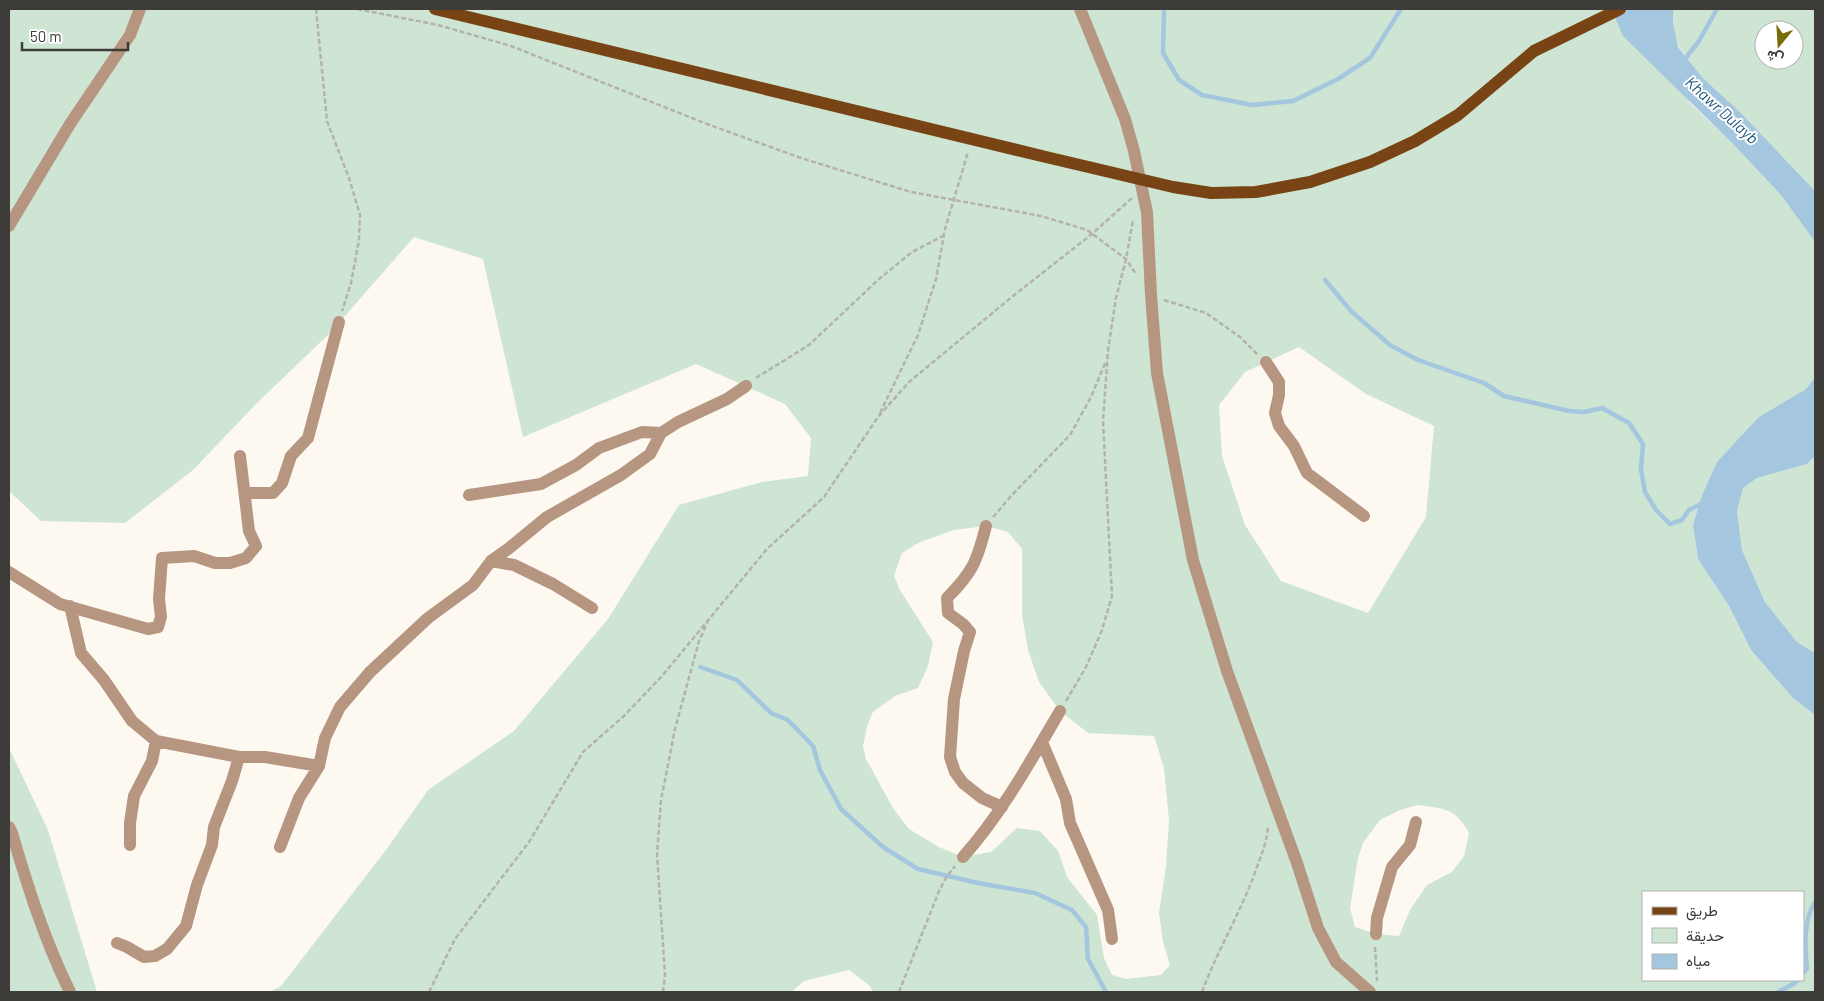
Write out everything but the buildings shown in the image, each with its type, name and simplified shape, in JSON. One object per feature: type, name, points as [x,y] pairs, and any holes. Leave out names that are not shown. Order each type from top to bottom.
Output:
[{"type":"main road","points":[[435,9],[972,138],[1141,183],[1211,193],[1256,192],[1310,182],[1370,162],[1415,141],[1458,115],[1534,52],[1620,9]]},
{"type":"street","points":[[9,226],[70,124],[130,35],[140,9]]},
{"type":"street","points":[[1080,9],[1125,120],[1134,151],[1147,212],[1157,373],[1193,560],[1224,662],[1297,864],[1318,928],[1336,962],[1374,988]]},
{"type":"street","points":[[245,493],[273,493],[282,483],[292,456],[308,438],[339,322]]},
{"type":"street","points":[[1266,362],[1279,382],[1279,395],[1275,413],[1278,426],[1294,446],[1307,473],[1364,516]]},
{"type":"street","points":[[280,847],[299,798],[319,766],[325,738],[340,707],[370,672],[428,618],[472,585],[491,561],[547,517],[620,476],[650,454],[661,433],[678,422],[727,399],[746,386]]},
{"type":"street","points":[[469,495],[541,484],[576,465],[599,448],[642,432],[661,433]]},
{"type":"street","points":[[9,572],[60,604],[148,629],[158,627],[162,558],[194,556],[214,563],[230,563],[246,558],[256,546],[249,531],[240,456]]},
{"type":"street","points":[[986,526],[977,559],[964,582],[947,598],[948,613],[970,632],[954,699],[950,757],[955,772],[963,783],[982,798],[1002,807]]},
{"type":"street","points":[[491,561],[514,565],[553,584],[592,608]]},
{"type":"street","points":[[70,606],[81,653],[104,680],[132,721],[156,741],[239,757],[265,757],[319,766]]},
{"type":"street","points":[[963,857],[1002,807],[1060,711]]},
{"type":"street","points":[[130,845],[130,823],[134,796],[152,761],[156,741]]},
{"type":"street","points":[[1042,742],[1066,799],[1070,823],[1108,910],[1112,939]]},
{"type":"street","points":[[116,943],[127,947],[144,958],[155,956],[166,949],[186,926],[197,885],[212,845],[214,827],[239,757]]},
{"type":"street","points":[[1376,934],[1376,918],[1392,867],[1410,845],[1416,822]]},
{"type":"street","points":[[9,827],[30,897],[55,961],[70,992]]},
{"type":"path","points":[[316,9],[327,121],[349,178],[360,215],[358,249],[351,283],[339,322]]},
{"type":"path","points":[[357,9],[438,25],[510,46],[707,124],[801,158],[911,192],[1041,216],[1087,230],[1126,259],[1151,295],[1206,313],[1240,336],[1266,362]]},
{"type":"path","points":[[878,417],[918,334],[936,279],[943,236],[972,138]]},
{"type":"path","points":[[429,992],[455,939],[529,842],[584,752],[625,715],[662,676],[767,549],[824,497],[878,417],[909,382],[1012,296],[1092,234],[1141,183]]},
{"type":"path","points":[[1060,711],[1086,666],[1102,630],[1112,596],[1103,421],[1107,359],[1116,298],[1126,259],[1134,215]]},
{"type":"path","points":[[746,386],[809,345],[878,280],[912,252],[943,236]]},
{"type":"path","points":[[986,526],[1012,495],[1070,435],[1091,397],[1107,359]]},
{"type":"path","points":[[663,992],[665,975],[657,854],[661,800],[674,729],[699,641],[709,618]]},
{"type":"path","points":[[1202,992],[1210,970],[1248,892],[1267,839],[1269,821]]},
{"type":"path","points":[[899,992],[943,884],[947,876],[963,857]]},
{"type":"path","points":[[1374,988],[1376,934]]},
{"type":"green space","points":[[9,9],[1616,9],[1692,105],[1733,144],[1781,195],[1815,242],[1815,377],[1806,389],[1738,441],[1717,462],[1702,495],[1693,525],[1698,559],[1729,606],[1751,650],[1793,698],[1815,715],[1815,992],[873,992],[870,986],[849,970],[804,981],[791,992],[269,992],[281,986],[386,850],[428,790],[514,731],[608,619],[679,505],[762,482],[808,476],[811,438],[785,404],[696,364],[523,437],[483,259],[414,237],[330,333],[257,403],[193,470],[125,523],[41,521],[9,491]],"holes":[[[1299,347],[1366,394],[1434,426],[1426,517],[1368,613],[1281,581],[1245,525],[1222,456],[1219,405],[1245,372]],[[986,526],[1008,532],[1022,549],[1022,615],[1028,650],[1039,682],[1060,711],[1088,733],[1154,736],[1164,768],[1169,821],[1166,866],[1159,913],[1163,942],[1170,965],[1161,975],[1126,979],[1112,975],[1104,958],[1097,915],[1067,877],[1058,851],[1040,831],[1017,828],[991,852],[963,857],[939,847],[909,829],[893,808],[866,759],[863,746],[867,726],[873,712],[895,696],[918,688],[928,666],[933,642],[900,590],[894,576],[902,553],[920,542],[954,530]],[[1418,805],[1442,809],[1459,818],[1469,833],[1464,856],[1452,872],[1427,885],[1410,910],[1399,936],[1376,934],[1355,927],[1350,908],[1358,858],[1363,843],[1380,820],[1400,810]]]},
{"type":"green space","points":[[1673,9],[1815,9],[1815,191],[1741,113],[1703,78],[1678,46],[1673,21]]},
{"type":"green space","points":[[1815,456],[1815,653],[1797,642],[1765,602],[1742,550],[1737,511],[1743,487],[1757,478],[1807,464]]},
{"type":"green space","points":[[9,748],[48,830],[97,992],[9,992]]},
{"type":"water","name":"Khawr Dulayb","points":[[1616,9],[1673,9],[1673,21],[1678,47],[1703,78],[1741,113],[1815,191],[1815,242],[1781,195],[1733,144],[1623,36],[1616,20]]},
{"type":"water","points":[[1815,377],[1815,456],[1807,464],[1757,478],[1743,488],[1737,511],[1742,550],[1765,602],[1797,642],[1815,653],[1815,715],[1793,698],[1751,650],[1729,606],[1698,559],[1693,525],[1702,495],[1717,462],[1759,417],[1806,389]]},
{"type":"waterway","points":[[1164,9],[1163,53],[1179,80],[1202,95],[1252,105],[1293,101],[1338,79],[1370,58],[1401,9]]},
{"type":"waterway","points":[[1684,60],[1699,41],[1717,9]]},
{"type":"waterway","points":[[1325,280],[1351,311],[1390,345],[1418,360],[1484,383],[1504,396],[1569,411],[1584,412],[1602,408],[1629,423],[1643,444],[1641,469],[1645,492],[1656,510],[1670,524],[1682,520],[1689,510],[1705,502]]},
{"type":"waterway","points":[[700,667],[737,680],[771,713],[788,720],[813,746],[820,770],[841,809],[883,847],[918,869],[978,883],[1035,893],[1072,910],[1086,927],[1088,959],[1106,992]]},
{"type":"waterway","points":[[1804,972],[1807,969],[1805,943],[1808,917],[1815,902]]},
{"type":"waterway","points":[[1778,992],[1797,981]]}]
